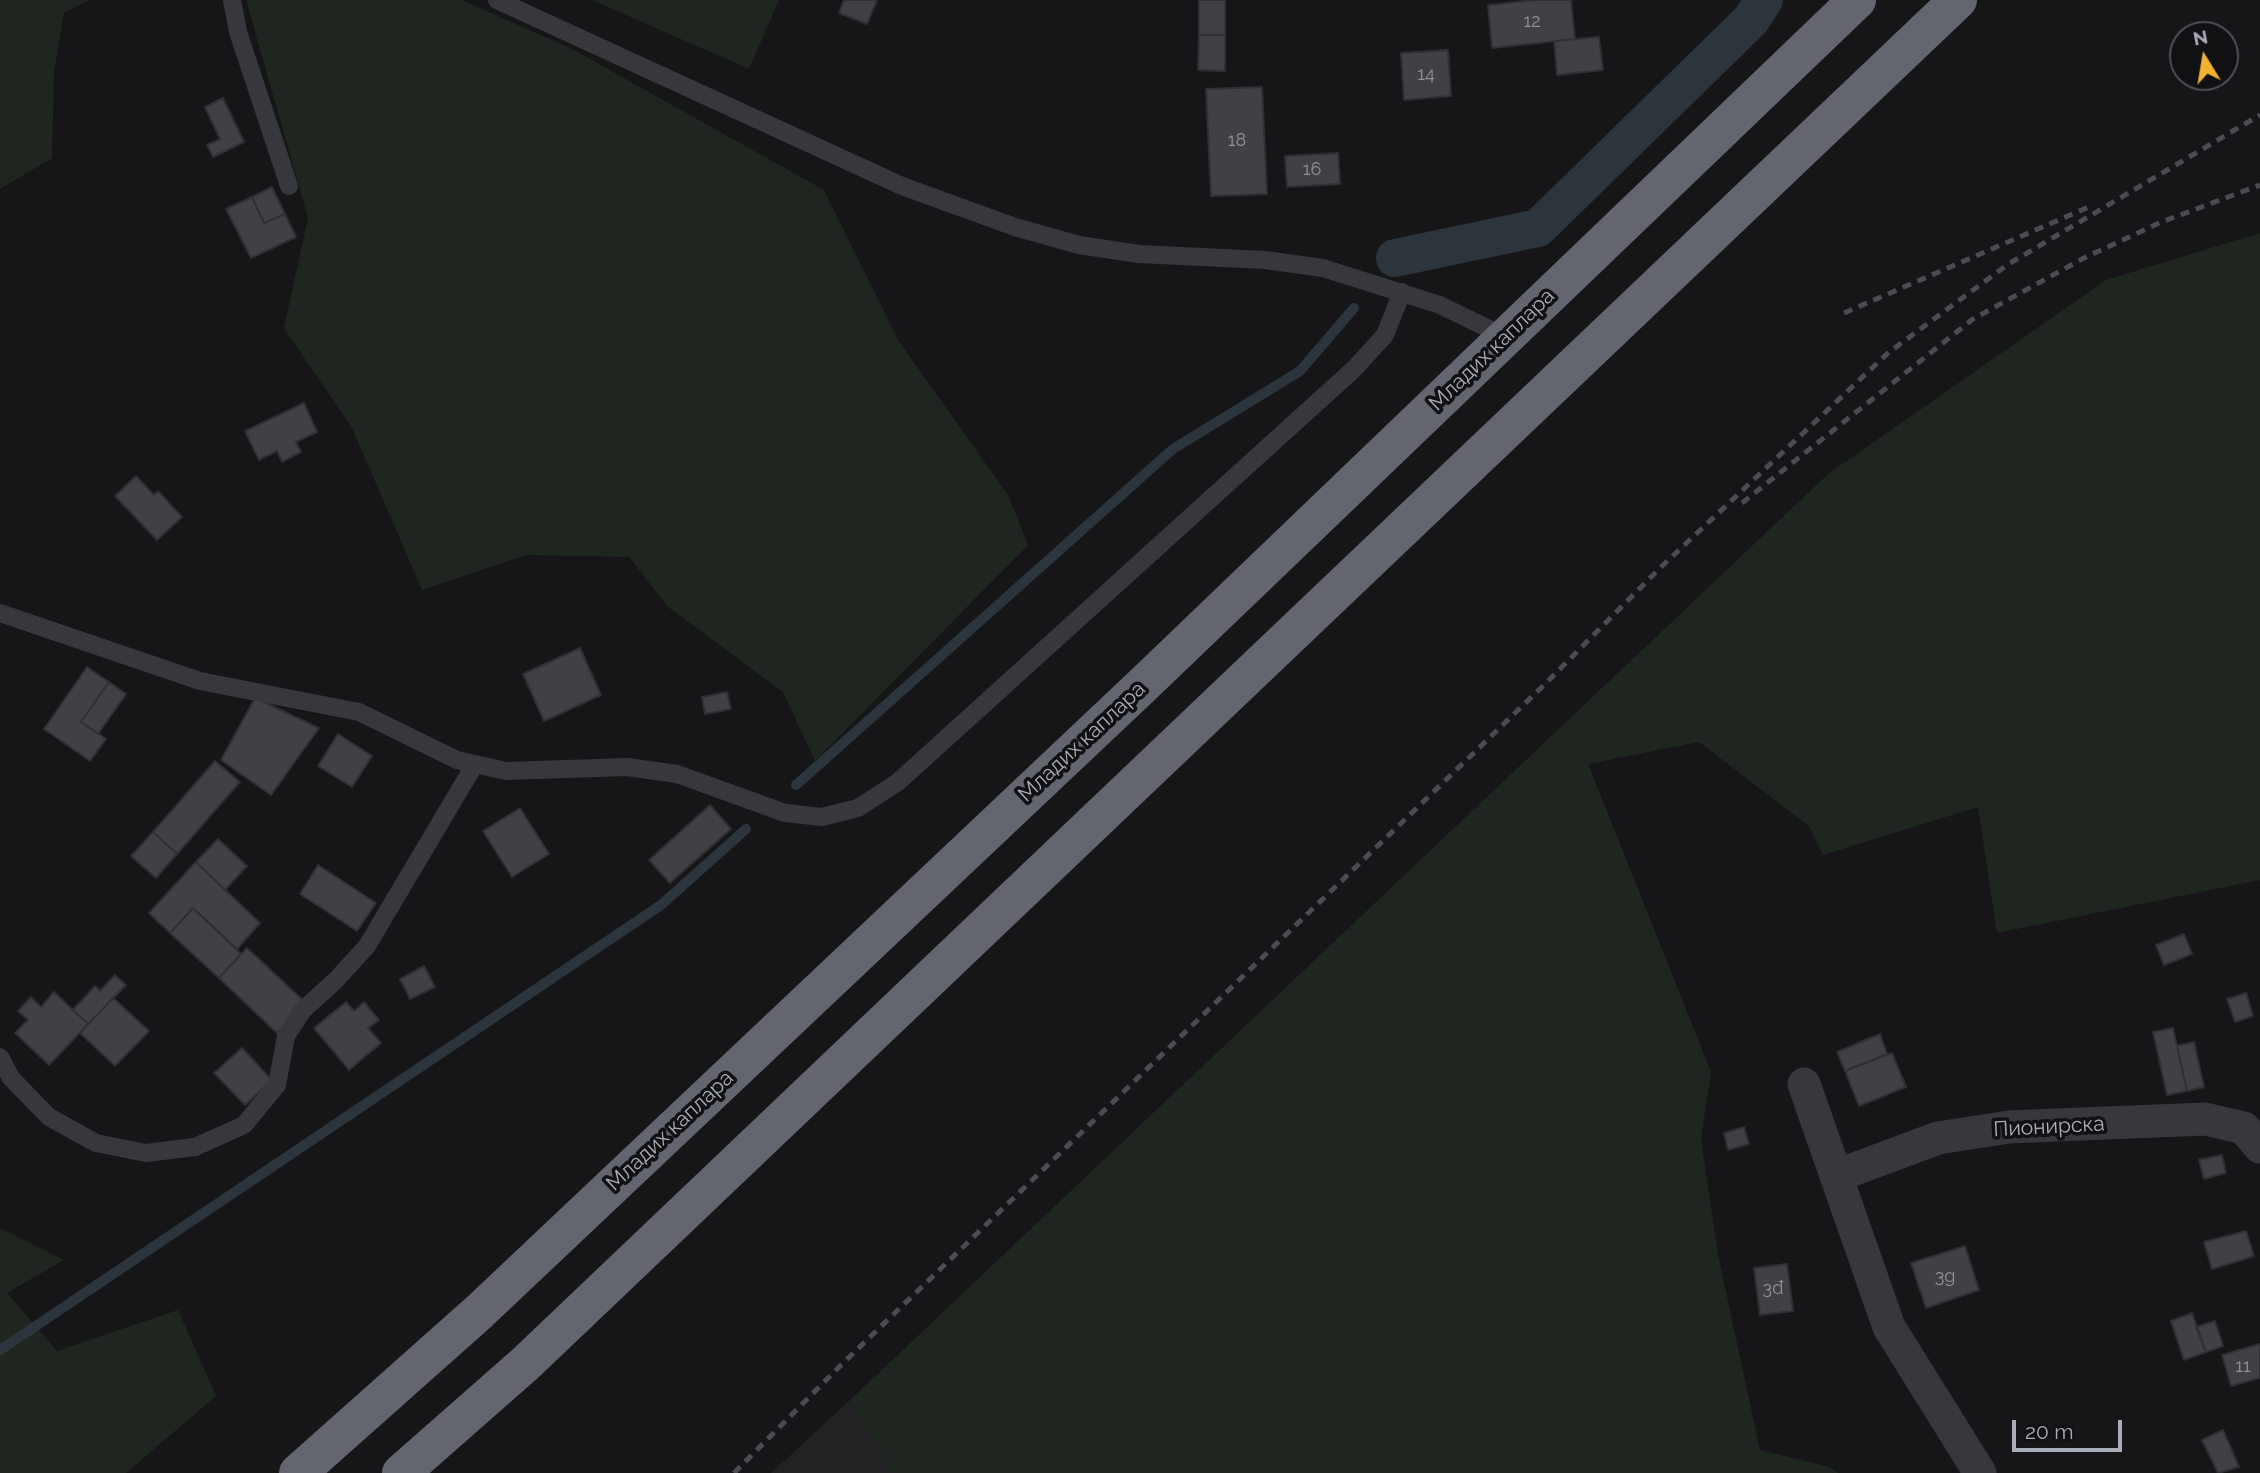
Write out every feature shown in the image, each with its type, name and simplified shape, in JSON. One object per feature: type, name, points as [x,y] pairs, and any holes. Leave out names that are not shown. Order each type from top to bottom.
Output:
[{"type":"highway","name":"Младих каплара","points":[[298,1473],[479,1312],[1045,778],[1857,0]]},
{"type":"highway","points":[[401,1473],[525,1364],[1958,0]]},
{"type":"street","points":[[1804,1084],[1889,1327],[1980,1473]]},
{"type":"street","name":"Пионирска","points":[[1836,1176],[1938,1138],[2009,1127],[2205,1119],[2244,1128],[2260,1147]]},
{"type":"lane","points":[[232,0],[238,32],[289,186]]},
{"type":"lane","points":[[497,0],[902,186],[1015,227],[1079,245],[1139,254],[1265,260],[1323,268],[1440,305],[1489,330]]},
{"type":"lane","points":[[0,613],[200,681],[359,712],[457,760],[506,771],[627,767],[677,774],[785,813],[822,817],[858,808],[898,782],[1354,369],[1385,335],[1402,292]]},
{"type":"lane","points":[[0,1057],[11,1078],[49,1117],[96,1143],[146,1153],[195,1147],[244,1125],[277,1085],[286,1036],[303,1010],[335,981],[367,946],[475,764]]},
{"type":"shaded area","points":[[0,0],[90,0],[64,13],[54,72],[52,158],[0,189]]},
{"type":"shaded area","points":[[246,0],[462,0],[572,49],[824,190],[898,340],[1008,495],[1028,545],[815,761],[783,692],[668,607],[629,557],[526,555],[422,590],[352,428],[284,328],[308,218]]},
{"type":"shaded area","points":[[592,0],[779,0],[749,69]]},
{"type":"shaded area","points":[[2260,233],[2260,880],[1997,933],[1978,807],[1823,855],[1809,826],[1699,742],[1588,764],[1711,1072],[1701,1139],[1718,1255],[1760,1450],[1830,1467],[1838,1473],[892,1473],[850,1400],[1828,474],[2106,280]]},
{"type":"shaded area","points":[[0,1228],[64,1260],[7,1293],[57,1351],[178,1310],[216,1396],[126,1473],[0,1473]]},
{"type":"shaded area","points":[[850,1400],[892,1473],[771,1473]]},
{"type":"building","points":[[844,0],[877,0],[867,24],[839,13]]},
{"type":"building","points":[[1199,0],[1225,0],[1225,35],[1199,35]]},
{"type":"building","points":[[1535,0],[1571,0],[1575,39],[1492,48],[1488,5]]},
{"type":"building","points":[[1199,35],[1225,35],[1225,71],[1198,70]]},
{"type":"building","points":[[1599,37],[1603,70],[1557,75],[1554,41]]},
{"type":"building","points":[[1448,50],[1451,96],[1404,100],[1401,53]]},
{"type":"building","points":[[1262,87],[1267,194],[1211,196],[1206,89]]},
{"type":"building","points":[[223,98],[244,142],[213,157],[207,145],[220,139],[205,107]]},
{"type":"building","points":[[1338,153],[1340,184],[1287,187],[1285,156]]},
{"type":"building","points":[[272,187],[285,214],[264,223],[252,197]]},
{"type":"building","points":[[252,197],[264,223],[285,214],[296,237],[251,258],[226,209]]},
{"type":"building","points":[[304,403],[317,432],[296,442],[301,452],[282,462],[277,451],[259,460],[245,431]]},
{"type":"building","points":[[136,476],[154,495],[158,491],[182,517],[157,540],[115,496]]},
{"type":"building","points":[[580,648],[601,695],[544,721],[523,674]]},
{"type":"building","points":[[87,667],[109,682],[81,722],[106,739],[90,761],[44,729]]},
{"type":"building","points":[[109,682],[126,694],[98,734],[81,722]]},
{"type":"building","points":[[727,692],[731,709],[705,714],[702,697]]},
{"type":"building","points":[[255,698],[319,728],[271,795],[221,760]]},
{"type":"building","points":[[338,734],[372,756],[352,787],[318,766]]},
{"type":"building","points":[[215,761],[240,782],[177,854],[153,832]]},
{"type":"building","points":[[710,805],[731,829],[670,883],[649,860]]},
{"type":"building","points":[[520,808],[549,854],[512,877],[483,831]]},
{"type":"building","points":[[153,832],[177,854],[156,878],[131,856]]},
{"type":"building","points":[[218,839],[247,866],[225,890],[196,862]]},
{"type":"building","points":[[196,862],[260,923],[237,949],[193,908],[170,933],[149,913]]},
{"type":"building","points":[[318,865],[376,903],[357,931],[300,894]]},
{"type":"building","points":[[193,908],[241,954],[219,978],[170,933]]},
{"type":"building","points":[[2184,934],[2192,954],[2164,965],[2156,945]]},
{"type":"building","points":[[247,948],[306,1003],[277,1033],[219,978]]},
{"type":"building","points":[[424,966],[435,987],[410,999],[400,979]]},
{"type":"building","points":[[115,975],[126,985],[88,1024],[73,1010],[95,986],[100,991]]},
{"type":"building","points":[[54,992],[88,1024],[49,1065],[15,1033],[28,1020],[18,1011],[31,997],[41,1007]]},
{"type":"building","points":[[2246,993],[2253,1016],[2235,1022],[2227,999]]},
{"type":"building","points":[[113,998],[149,1031],[115,1066],[80,1033]]},
{"type":"building","points":[[346,1002],[354,1011],[364,1002],[379,1020],[368,1028],[381,1043],[349,1070],[314,1028]]},
{"type":"building","points":[[2173,1028],[2187,1091],[2167,1095],[2153,1032]]},
{"type":"building","points":[[1880,1034],[1887,1054],[1845,1071],[1837,1052]]},
{"type":"building","points":[[2194,1042],[2204,1087],[2187,1091],[2177,1046]]},
{"type":"building","points":[[242,1048],[272,1080],[245,1105],[214,1073]]},
{"type":"building","points":[[1892,1053],[1906,1087],[1859,1106],[1845,1071]]},
{"type":"building","points":[[1744,1127],[1749,1144],[1728,1150],[1724,1133]]},
{"type":"building","points":[[2222,1155],[2226,1173],[2204,1179],[2199,1160]]},
{"type":"building","points":[[2246,1231],[2254,1256],[2212,1269],[2204,1242]]},
{"type":"building","points":[[1965,1246],[1979,1290],[1926,1308],[1911,1263]]},
{"type":"building","points":[[1787,1264],[1793,1311],[1760,1315],[1754,1268]]},
{"type":"building","points":[[2192,1313],[2206,1352],[2184,1360],[2171,1321]]},
{"type":"building","points":[[2215,1321],[2223,1346],[2206,1352],[2196,1327]]},
{"type":"building","points":[[2260,1344],[2260,1378],[2231,1386],[2222,1355]]},
{"type":"building","points":[[2223,1430],[2239,1467],[2218,1473],[2202,1440]]},
{"type":"waterway","points":[[1395,258],[1538,228],[1751,20],[1764,0]]},
{"type":"waterway","points":[[796,785],[1173,449],[1300,371],[1354,308]]},
{"type":"waterway","points":[[0,1350],[661,905],[746,829]]},
{"type":"railway","points":[[734,1473],[839,1367],[1545,684],[1660,568],[1888,353],[2007,265],[2260,115]]},
{"type":"railway","points":[[1742,503],[1973,319],[2084,258],[2159,223],[2260,185]]},
{"type":"railway","points":[[1844,313],[2091,206]]}]
